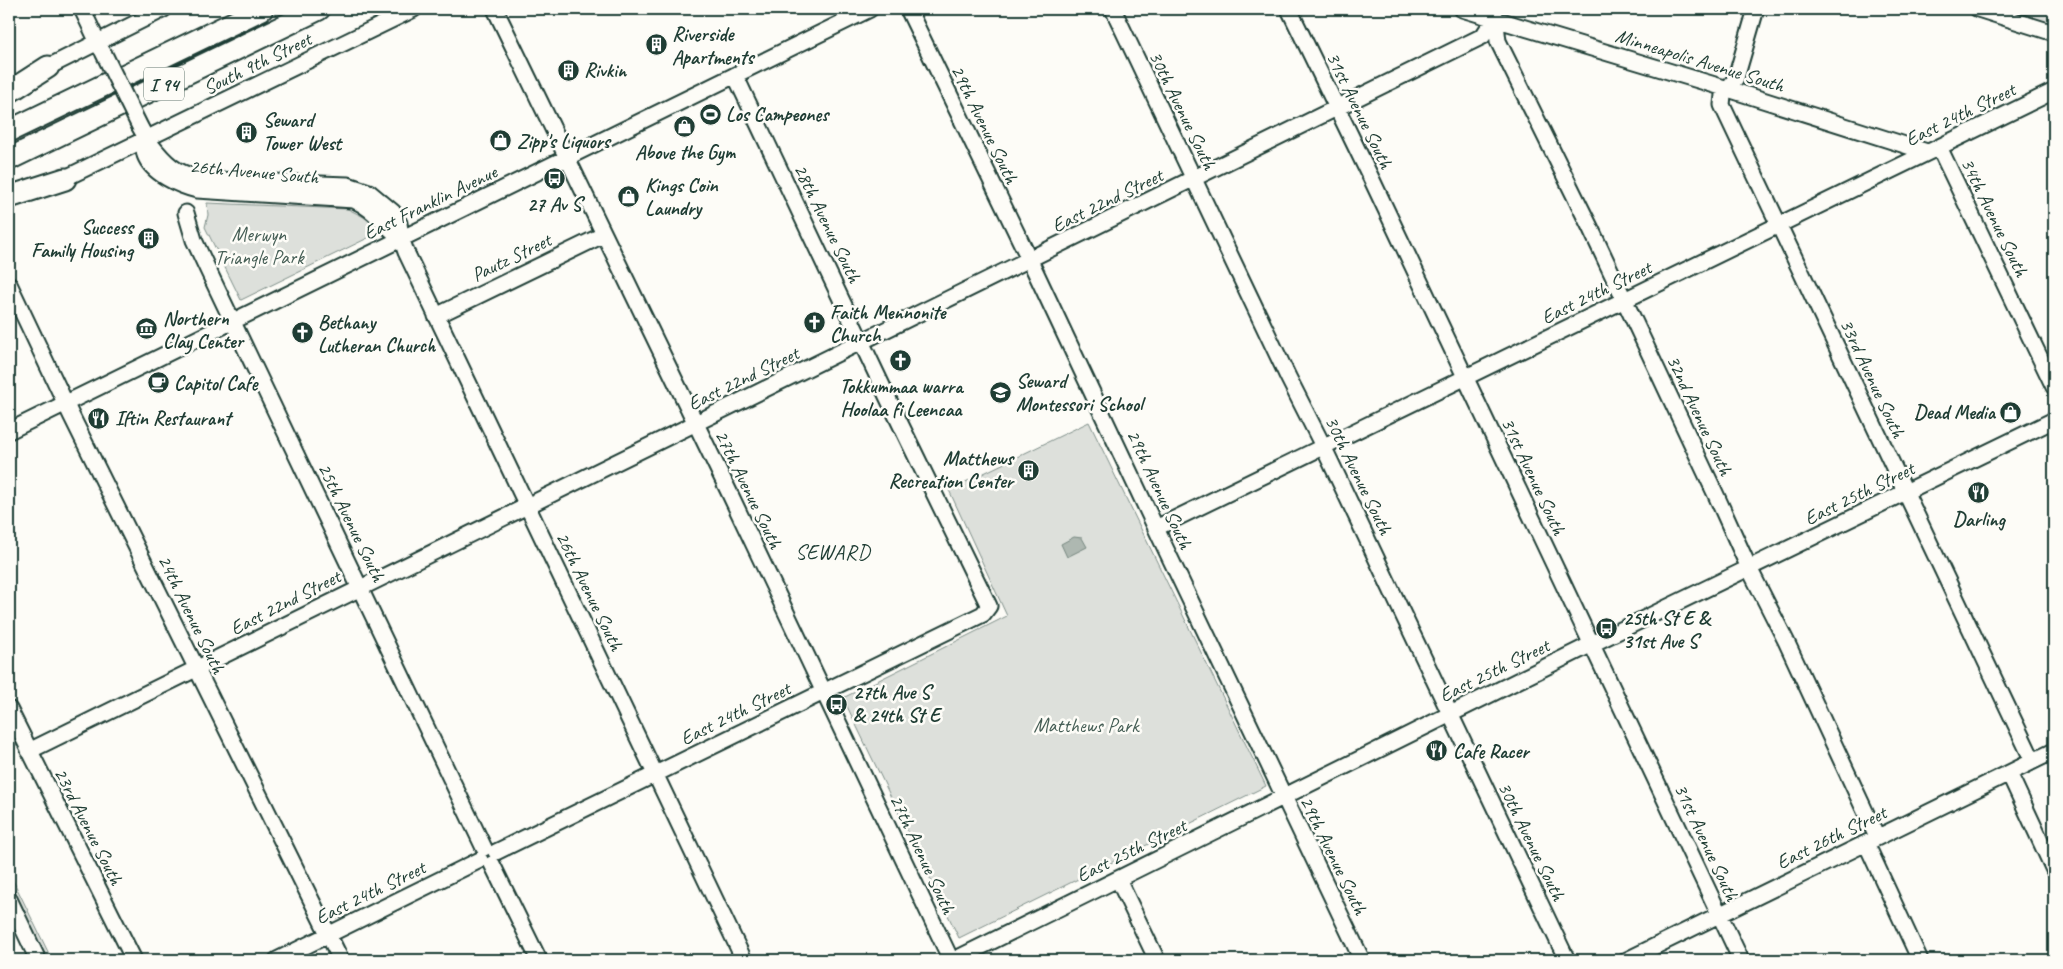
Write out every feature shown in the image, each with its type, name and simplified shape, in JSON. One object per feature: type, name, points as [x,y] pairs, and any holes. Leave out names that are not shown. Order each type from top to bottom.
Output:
[{"type":"highway","name":"I 94","points":[[9,132],[262,9]]},
{"type":"highway","name":"I 94","points":[[9,159],[319,9]]},
{"type":"highway","points":[[9,92],[48,67]]},
{"type":"highway","points":[[9,197],[65,179]]},
{"type":"street","points":[[82,9],[143,133]]},
{"type":"street","points":[[9,85],[100,46],[164,9]]},
{"type":"street","name":"South 9th Street","points":[[9,205],[65,179],[143,133],[414,9]]},
{"type":"street","name":"27th Avenue South","points":[[495,9],[953,960]]},
{"type":"street","name":"East Franklin Avenue","points":[[9,431],[870,9]]},
{"type":"street","name":"29th Avenue South","points":[[908,9],[1030,260],[1362,960]]},
{"type":"street","name":"30th Avenue South","points":[[1113,9],[1323,446],[1566,960]]},
{"type":"street","name":"31st Avenue South","points":[[1289,9],[1741,960]]},
{"type":"street","name":"Minneapolis Avenue South","points":[[1462,9],[1495,14],[1728,89],[1933,149]]},
{"type":"street","name":"33rd Avenue South","points":[[1756,9],[1736,78],[1723,95],[1722,104],[2033,761]]},
{"type":"street","points":[[1978,9],[2054,33]]},
{"type":"street","name":"East 22nd Street","points":[[29,751],[360,587],[1194,180],[1483,36],[1495,14]]},
{"type":"street","name":"32nd Avenue South","points":[[1495,14],[1498,41],[1624,300],[1749,568],[1786,641],[1920,960]]},
{"type":"street","name":"28th Avenue South","points":[[735,75],[989,606]]},
{"type":"street","name":"East 24th Street","points":[[1156,528],[2054,90]]},
{"type":"street","name":"26th Avenue South","points":[[143,133],[144,153],[148,160],[162,174],[178,185],[197,190],[354,200],[374,211],[387,228],[400,238],[744,960]]},
{"type":"street","name":"34th Avenue South","points":[[1933,149],[2054,386]]},
{"type":"street","name":"25th Avenue South","points":[[186,213],[194,240],[232,322],[539,960]]},
{"type":"street","name":"Pautz Street","points":[[436,316],[603,235]]},
{"type":"street","name":"24th Avenue South","points":[[9,284],[341,960]]},
{"type":"street","name":"East 25th Street","points":[[953,960],[1592,644],[2054,420]]},
{"type":"street","name":"East 24th Street","points":[[277,960],[983,614],[989,606]]},
{"type":"street","name":"23rd Avenue South","points":[[9,709],[134,960]]},
{"type":"street","name":"East 26th Street","points":[[1627,960],[2054,751]]},
{"type":"street","points":[[2009,773],[2054,870]]},
{"type":"street","points":[[1118,879],[1157,960]]},
{"type":"street","points":[[9,899],[38,960]]},
{"type":"green space","points":[[1997,9],[2054,9],[2054,27]]},
{"type":"green space","name":"Merwyn Triangle Park","points":[[207,203],[348,209],[375,225],[376,234],[241,300],[205,227],[208,215]]},
{"type":"green space","name":"Matthews Park","points":[[1089,422],[1266,786],[959,938],[843,698],[1007,616],[949,490]]},
{"type":"green space","points":[[9,872],[52,960],[40,960],[9,896]]},
{"type":"shaded area","points":[[1074,537],[1082,538],[1087,547],[1067,557],[1061,544]]},
{"type":"place","name":"Riverside Apartments","points":[[656,45]]},
{"type":"place","name":"Rivkin","points":[[568,70]]},
{"type":"place","name":"Los Campeones","points":[[710,114]]},
{"type":"place","name":"Above the Gym","points":[[685,126]]},
{"type":"place","name":"Seward Tower West","points":[[247,132]]},
{"type":"place","name":"Zipp's Liquors","points":[[501,141]]},
{"type":"place","name":"27 Av S","points":[[554,178]]},
{"type":"place","name":"Kings Coin Laundry","points":[[629,196]]},
{"type":"place","name":"Success Family Housing","points":[[149,238]]},
{"type":"place","name":"Faith Mennonite Church","points":[[814,323]]},
{"type":"place","name":"Northern Clay Center","points":[[147,329]]},
{"type":"place","name":"Bethany Lutheran Church","points":[[302,333]]},
{"type":"place","name":"Tokkummaa warra Hoolaa fi Leencaa","points":[[901,360]]},
{"type":"place","name":"Capitol Cafe","points":[[158,383]]},
{"type":"place","name":"Seward Montessori School","points":[[1000,392]]},
{"type":"place","name":"Dead Media","points":[[2011,412]]},
{"type":"place","name":"Iftin Restaurant","points":[[99,418]]},
{"type":"place","name":"Matthews Recreation Center","points":[[1029,470]]},
{"type":"place","name":"Darling","points":[[1979,493]]},
{"type":"place","name":"25th St E & 31st Ave S","points":[[1607,629]]},
{"type":"place","name":"27th Ave S & 24th St E","points":[[837,704]]},
{"type":"place","name":"Cafe Racer","points":[[1437,751]]},
{"type":"district","name":"SEWARD","points":[[833,552]]}]
